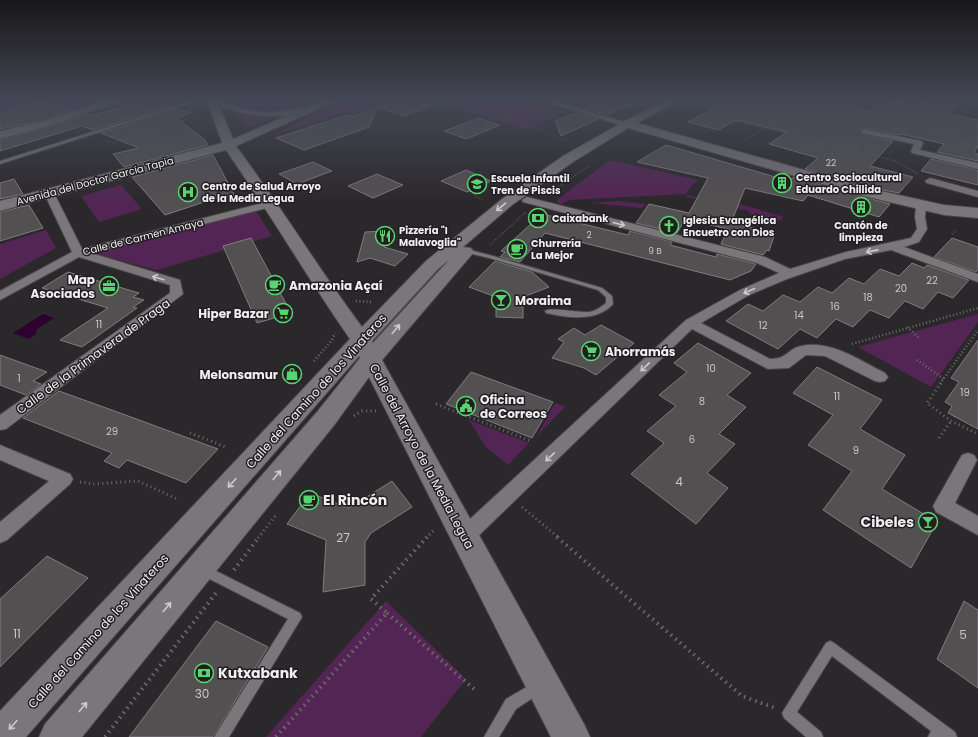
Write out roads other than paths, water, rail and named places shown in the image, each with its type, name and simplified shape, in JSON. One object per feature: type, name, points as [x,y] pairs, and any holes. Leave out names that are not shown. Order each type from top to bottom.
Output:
[{"type":"main road","name":"Calle del Arroyo de la Media Legua","points":[[226,134],[229,144],[271,204],[366,350],[571,737]]},
{"type":"main road","name":"Avenida del Doctor García Tapia","points":[[0,206],[229,144],[252,134]]},
{"type":"main road","name":"Calle del Camino de los Vinateros","points":[[58,737],[326,418],[366,350],[432,265],[507,202],[568,159],[616,134]]},
{"type":"main road","name":"Calle del Camino de los Vinateros","points":[[1,737],[366,350],[527,206],[579,163],[620,134]]},
{"type":"main road","points":[[663,134],[869,193],[921,206],[978,213]]},
{"type":"street","points":[[879,134],[919,144],[915,151],[978,166]]},
{"type":"street","points":[[930,181],[978,194]]},
{"type":"street","points":[[49,193],[78,253]]},
{"type":"street","name":"Calle de Carmen Amaya","points":[[0,296],[78,253],[271,204]]},
{"type":"street","points":[[527,206],[762,260],[788,273]]},
{"type":"street","points":[[464,537],[691,323],[714,308],[788,273],[842,256],[894,247],[915,240],[922,228],[920,217],[921,206]]},
{"type":"street","points":[[894,247],[978,278]]},
{"type":"street","name":"Calle de la Primavera de Praga","points":[[0,424],[177,294],[176,283],[78,253]]},
{"type":"street","points":[[691,323],[768,364],[784,364],[803,350],[828,351],[880,377]]},
{"type":"street","points":[[0,452],[64,479],[0,534]]},
{"type":"street","points":[[968,460],[943,506],[978,526]]},
{"type":"lane","points":[[0,163],[91,134]]},
{"type":"lane","points":[[473,253],[600,289],[609,296],[610,304],[604,310],[593,314],[578,315],[549,311]]},
{"type":"lane","points":[[200,568],[296,617],[221,737]]},
{"type":"lane","points":[[816,737],[789,713],[830,646],[941,734]]},
{"type":"lane","points":[[491,737],[512,704],[542,684]]},
{"type":"place","name":"Centro Sociocultural Eduardo Chillida","points":[[782,183]]},
{"type":"place","name":"Escuela Infantil Tren de Piscis","points":[[477,184]]},
{"type":"place","name":"Centro de Salud Arroyo de la Media Legua","points":[[188,192]]},
{"type":"place","name":"Cantón de limpieza","points":[[861,207]]},
{"type":"place","name":"Caixabank","points":[[538,218]]},
{"type":"place","name":"Iglesia Evangélica Encuetro con Dios","points":[[669,226]]},
{"type":"place","name":"Pizzería \"I Malavoglia\"","points":[[385,236]]},
{"type":"place","name":"Churrería La Mejor","points":[[517,249]]},
{"type":"place","name":"Amazonia Açaí","points":[[275,285]]},
{"type":"place","name":"Map Asociados","points":[[109,286]]},
{"type":"place","name":"Moraima","points":[[501,300]]},
{"type":"place","name":"Hiper Bazar","points":[[283,313]]},
{"type":"place","name":"Ahorramás","points":[[591,351]]},
{"type":"place","name":"Melonsamur","points":[[292,374]]},
{"type":"place","name":"Oficina de Correos","points":[[466,406]]},
{"type":"place","name":"El Rincón","points":[[309,500]]},
{"type":"place","name":"Cibeles","points":[[928,522]]},
{"type":"place","name":"Kutxabank","points":[[204,673]]}]
